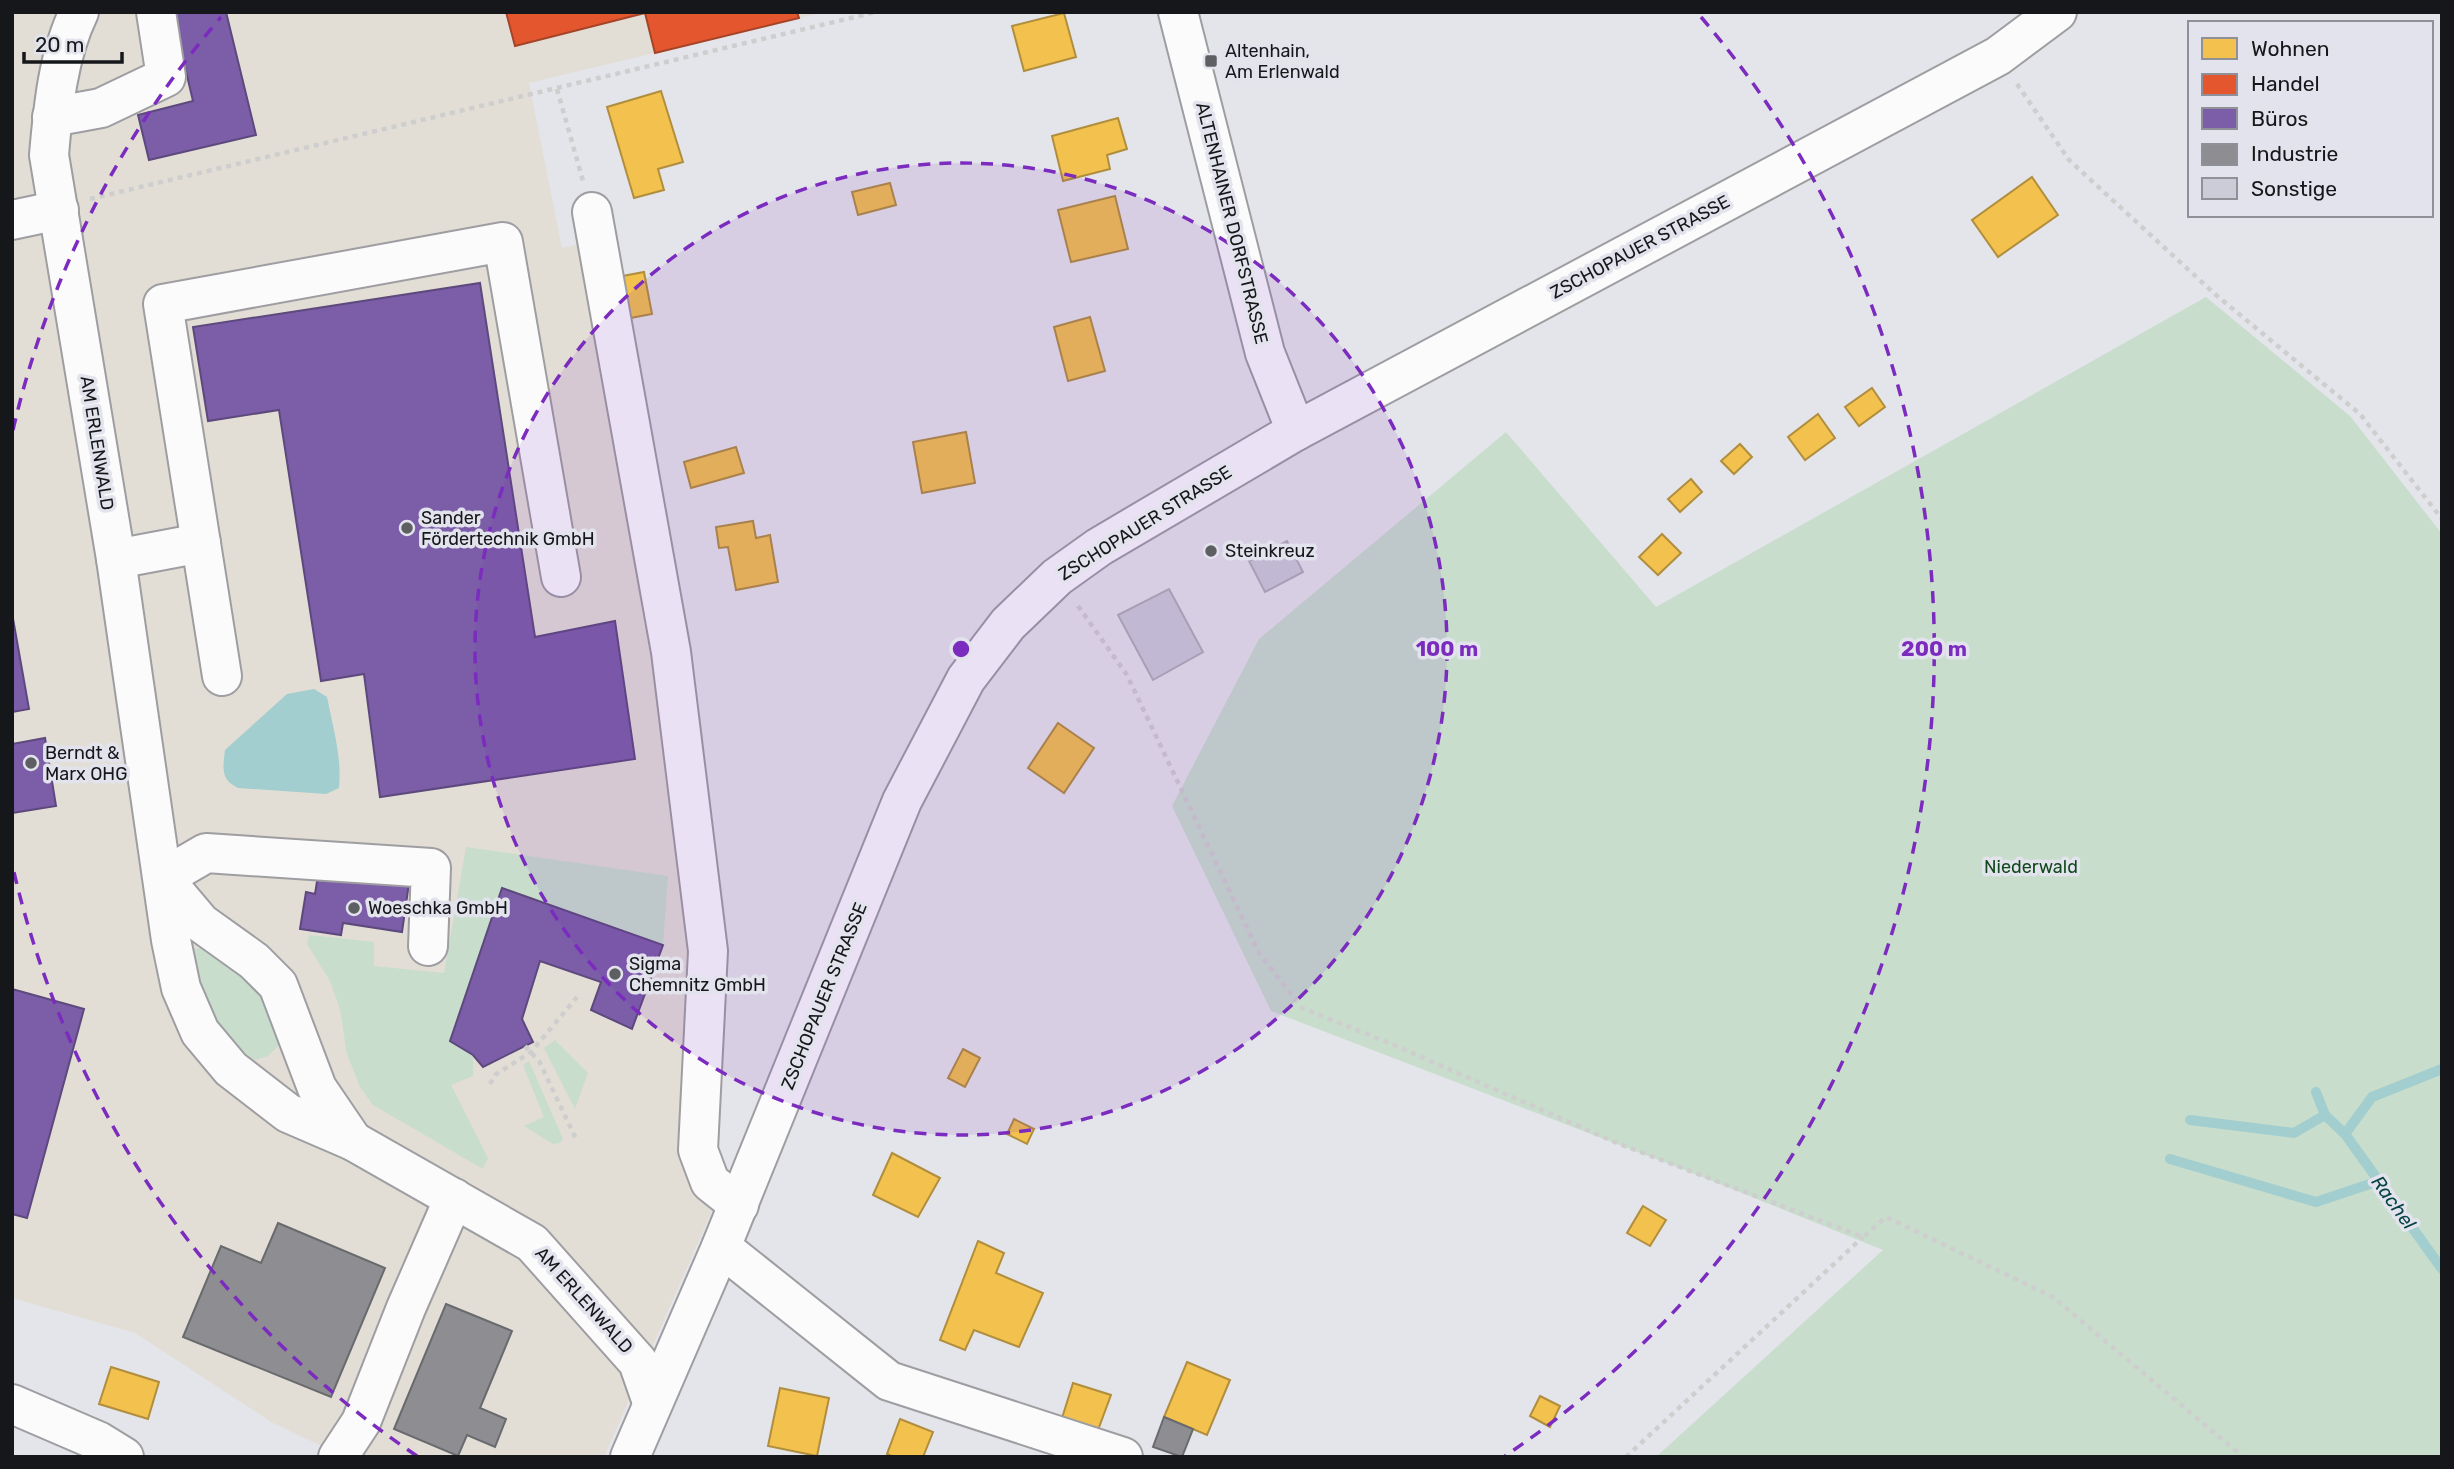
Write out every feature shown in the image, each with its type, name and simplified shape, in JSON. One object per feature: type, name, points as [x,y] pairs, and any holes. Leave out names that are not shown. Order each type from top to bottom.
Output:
[{"type":"street","name":"AM ERLENWALD","points":[[79,12],[69,32],[52,117],[49,155],[116,559],[181,988],[200,1032],[231,1069],[288,1113],[354,1141],[532,1243],[638,1362],[652,1402]]},
{"type":"street","points":[[52,117],[102,108],[166,77],[156,12]]},
{"type":"street","name":"ALTENHAINER DORFSTRASSE","points":[[1178,12],[1265,353],[1296,431]]},
{"type":"street","name":"ZSCHOPAUER STRASSE","points":[[630,1457],[722,1247],[902,801],[965,678],[1008,624],[1057,577],[1099,547],[1296,431],[1998,56],[2057,12]]},
{"type":"street","points":[[12,220],[59,208]]},
{"type":"street","points":[[593,212],[671,652],[708,951],[698,1150],[710,1182],[739,1205]]},
{"type":"street","points":[[222,676],[163,304],[503,242],[561,577]]},
{"type":"street","points":[[116,559],[201,543]]},
{"type":"street","points":[[163,878],[206,853],[431,868],[428,946]]},
{"type":"street","name":"AM ERLENWALD","points":[[163,878],[201,923],[254,961],[278,985],[317,1088],[354,1141]]},
{"type":"street","points":[[231,1069],[253,1075],[278,1070],[286,1059],[293,1022]]},
{"type":"street","points":[[338,1457],[361,1422],[406,1308],[454,1198]]},
{"type":"street","points":[[722,1247],[889,1381],[1123,1457]]},
{"type":"street","points":[[12,1404],[98,1441],[124,1457]]},
{"type":"path","points":[[59,208],[876,12]]},
{"type":"path","points":[[1998,56],[2069,160],[2216,295],[2360,414],[2442,519]]},
{"type":"path","points":[[557,89],[593,212]]},
{"type":"path","points":[[1057,577],[1127,675],[1259,953],[1302,1008],[1394,1045],[1617,1143],[1863,1237]]},
{"type":"path","points":[[490,1084],[495,1074],[531,1052],[577,997]]},
{"type":"path","points":[[525,1046],[540,1061],[577,1141]]},
{"type":"path","points":[[1626,1457],[1886,1217],[2053,1297],[2243,1457]]},
{"type":"shaded area","points":[[12,12],[825,12],[529,83],[562,248],[581,244],[657,697],[695,945],[714,1206],[604,1457],[345,1457],[273,1423],[135,1333],[12,1298]]},
{"type":"green space","name":"Niederwald","points":[[2206,297],[2350,416],[2442,534],[2442,1457],[1656,1457],[1883,1250],[1690,1172],[1271,1011],[1172,806],[1259,639],[1506,432],[1656,607]]},
{"type":"green space","points":[[466,847],[668,876],[663,945],[502,888],[450,1041],[473,1055],[473,1076],[451,1085],[488,1158],[483,1169],[373,1105],[360,1087],[347,1054],[340,1009],[330,981],[307,944],[309,935],[374,942],[374,966],[444,973]]},
{"type":"green space","points":[[205,947],[266,993],[280,1044],[268,1056],[255,1060],[232,1049],[202,1008],[186,956],[193,949]]},
{"type":"green space","points":[[555,1040],[588,1073],[575,1109],[544,1048]]},
{"type":"green space","points":[[529,1061],[563,1139],[560,1143],[553,1144],[524,1126],[544,1117],[523,1065]]},
{"type":"water","points":[[314,689],[327,697],[338,754],[339,788],[326,794],[238,788],[232,785],[224,772],[225,750],[287,694]]},
{"type":"building: Wohnen","points":[[1064,13],[1076,57],[1024,71],[1012,26]]},
{"type":"building: Wohnen","points":[[661,91],[683,162],[658,169],[664,190],[634,198],[607,107]]},
{"type":"building: Wohnen","points":[[1118,118],[1127,149],[1107,155],[1110,169],[1063,181],[1052,136]]},
{"type":"building: Wohnen","points":[[2032,177],[2058,215],[1998,257],[1972,220]]},
{"type":"building: Wohnen","points":[[890,183],[896,205],[858,215],[852,192]]},
{"type":"building: Wohnen","points":[[1115,196],[1128,249],[1071,262],[1058,210]]},
{"type":"building: Wohnen","points":[[644,272],[652,314],[625,319],[617,277]]},
{"type":"building: Wohnen","points":[[1090,317],[1105,371],[1068,381],[1054,327]]},
{"type":"building: Wohnen","points":[[1872,388],[1885,407],[1859,426],[1845,407]]},
{"type":"building: Wohnen","points":[[1818,414],[1835,438],[1805,460],[1788,437]]},
{"type":"building: Wohnen","points":[[966,432],[975,483],[922,493],[913,442]]},
{"type":"building: Wohnen","points":[[1740,444],[1752,457],[1734,474],[1721,461]]},
{"type":"building: Wohnen","points":[[736,447],[744,473],[691,488],[684,462]]},
{"type":"building: Wohnen","points":[[1691,479],[1702,492],[1680,512],[1668,499]]},
{"type":"building: Wohnen","points":[[753,521],[756,538],[770,535],[778,582],[736,590],[728,547],[719,548],[716,527]]},
{"type":"building: Wohnen","points":[[1662,534],[1681,553],[1658,575],[1639,557]]},
{"type":"building: Wohnen","points":[[1058,723],[1094,748],[1064,793],[1028,768]]},
{"type":"building: Wohnen","points":[[963,1049],[980,1058],[965,1087],[948,1078]]},
{"type":"building: Wohnen","points":[[1014,1119],[1034,1129],[1027,1144],[1007,1134]]},
{"type":"building: Wohnen","points":[[892,1153],[940,1178],[918,1217],[873,1195]]},
{"type":"building: Wohnen","points":[[1643,1206],[1666,1220],[1650,1246],[1627,1233]]},
{"type":"building: Wohnen","points":[[978,1241],[1004,1253],[996,1273],[1043,1293],[1019,1347],[974,1330],[965,1350],[940,1340]]},
{"type":"building: Wohnen","points":[[1187,1362],[1230,1380],[1207,1435],[1164,1417]]},
{"type":"building: Wohnen","points":[[111,1367],[159,1382],[148,1419],[99,1404]]},
{"type":"building: Wohnen","points":[[1073,1383],[1111,1395],[1098,1430],[1062,1418]]},
{"type":"building: Wohnen","points":[[780,1388],[829,1398],[817,1456],[768,1446]]},
{"type":"building: Wohnen","points":[[1540,1396],[1560,1406],[1550,1427],[1530,1416]]},
{"type":"building: Wohnen","points":[[900,1419],[933,1432],[923,1457],[894,1457],[887,1454]]},
{"type":"building: Handel","points":[[506,12],[797,12],[799,18],[655,53],[645,13],[515,46]]},
{"type":"building: Büros","points":[[172,12],[226,12],[256,135],[149,160],[138,115],[193,101]]},
{"type":"building: Büros","name":"Sander Fördertechnik GmbH","points":[[480,283],[535,637],[615,621],[635,759],[380,797],[364,674],[321,681],[279,410],[208,421],[193,327]]},
{"type":"building: Büros","points":[[12,613],[29,709],[12,712]]},
{"type":"building: Büros","name":"Berndt & Marx OHG","points":[[45,738],[56,806],[12,813],[12,744]]},
{"type":"building: Büros","name":"Woeschka GmbH","points":[[319,869],[409,883],[402,932],[343,923],[341,935],[300,929],[306,892],[315,894]]},
{"type":"building: Büros","name":"Sigma Chemnitz GmbH","points":[[502,888],[663,945],[632,1029],[591,1010],[601,982],[540,961],[522,1019],[533,1042],[483,1067],[473,1055],[450,1041]]},
{"type":"building: Büros","points":[[12,989],[84,1009],[27,1218],[12,1214]]},
{"type":"building: Industrie","points":[[278,1223],[385,1268],[331,1397],[183,1337],[221,1246],[261,1263]]},
{"type":"building: Industrie","points":[[446,1304],[512,1331],[480,1408],[506,1419],[495,1447],[467,1435],[458,1456],[394,1429]]},
{"type":"building: Industrie","points":[[1164,1417],[1193,1429],[1182,1457],[1153,1447]]},
{"type":"building: Sonstige","points":[[1287,541],[1303,572],[1265,592],[1249,561]]},
{"type":"building: Sonstige","points":[[1169,589],[1203,652],[1153,680],[1118,615]]},
{"type":"waterway","points":[[2345,1134],[2372,1097],[2442,1069]]},
{"type":"waterway","name":"Rachel","points":[[2316,1092],[2325,1115],[2345,1134],[2442,1269]]},
{"type":"waterway","points":[[2190,1120],[2294,1133],[2325,1115]]},
{"type":"waterway","points":[[2170,1159],[2316,1202],[2379,1181]]},
{"type":"place","name":"Altenhain, Am Erlenwald","points":[[1211,61]]},
{"type":"place","name":"Sander Fördertechnik GmbH","points":[[407,528]]},
{"type":"place","name":"Steinkreuz","points":[[1211,551]]},
{"type":"place","name":"Berndt & Marx OHG","points":[[31,763]]},
{"type":"place","name":"Woeschka GmbH","points":[[354,908]]},
{"type":"place","name":"Sigma Chemnitz GmbH","points":[[615,974]]}]
